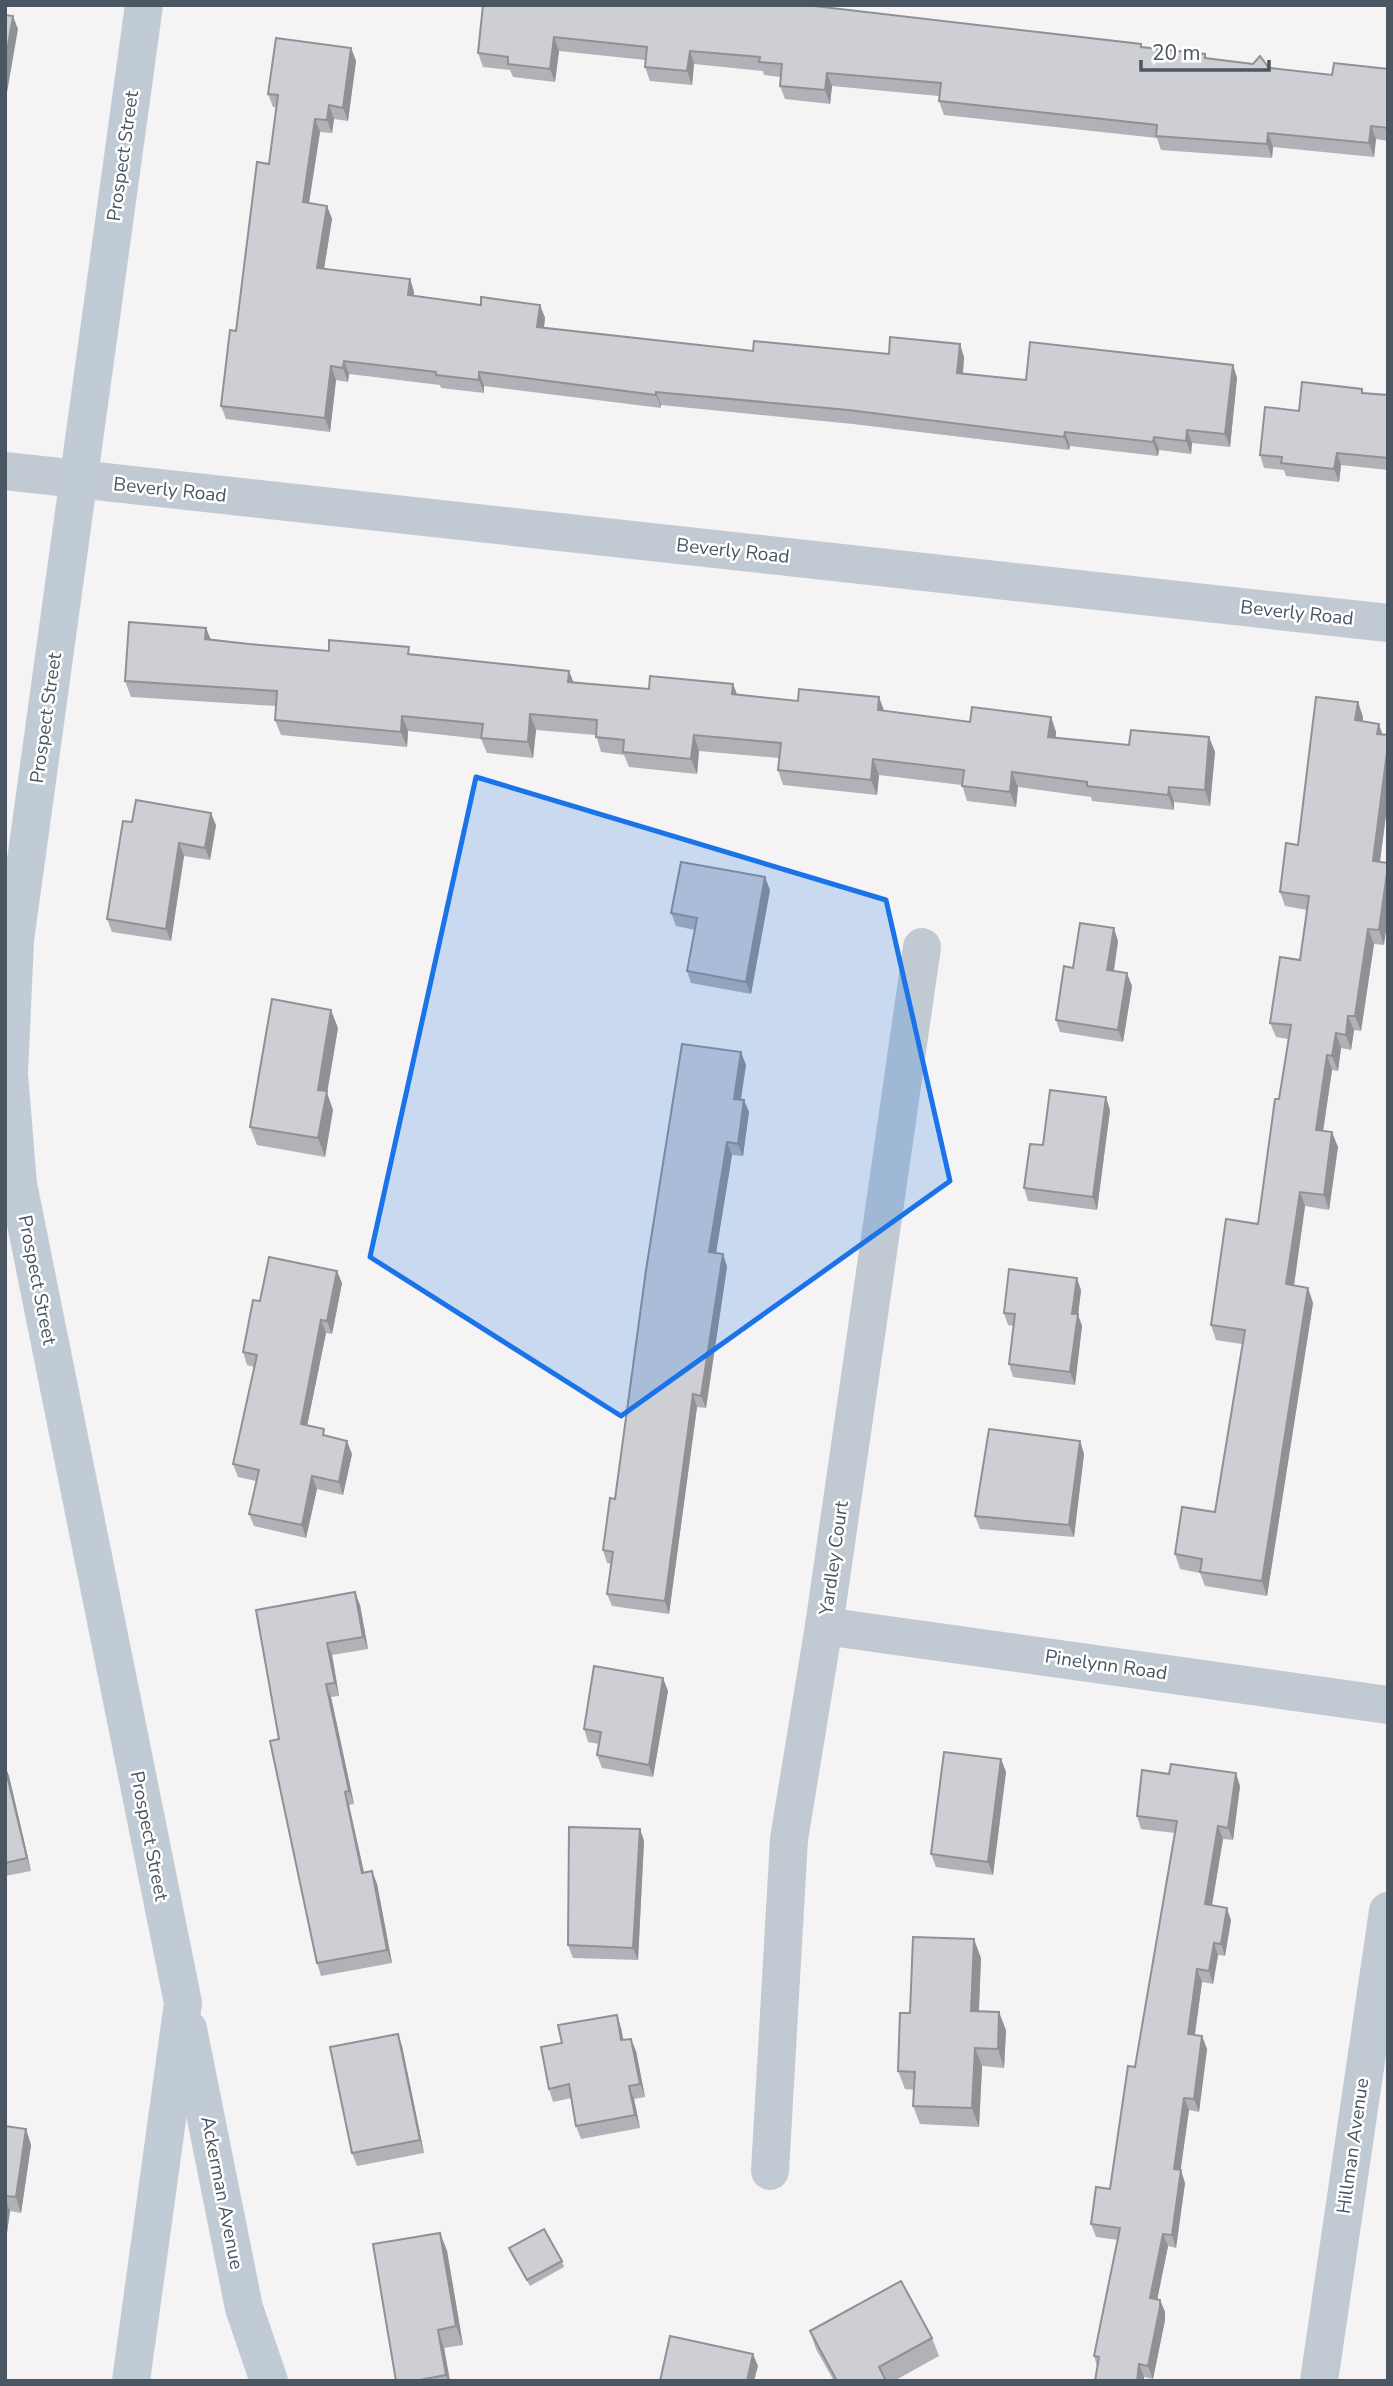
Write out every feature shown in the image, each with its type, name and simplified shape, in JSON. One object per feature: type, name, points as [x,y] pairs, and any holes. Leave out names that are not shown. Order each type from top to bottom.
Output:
[{"type":"main road","name":"Prospect Street","points":[[131,2381],[183,2003],[18,1184],[9,1074],[15,940],[144,5]]},
{"type":"main road","name":"Ackerman Avenue","points":[[183,2003],[244,2308],[269,2381]]},
{"type":"street","name":"Beverly Road","points":[[5,471],[1388,623]]},
{"type":"street","name":"Yardley Court","points":[[770,2171],[789,1839],[824,1626],[922,947]]},
{"type":"street","name":"Pinelynn Road","points":[[824,1626],[1388,1705]]},
{"type":"street","name":"Hillman Avenue","points":[[1319,2381],[1388,1911]]},
{"type":"highlighted area","points":[[476,777],[886,900],[950,1181],[621,1416],[370,1257]]},
{"type":"building","points":[[483,5],[806,5],[1141,44],[1141,47],[1205,54],[1205,58],[1253,64],[1260,56],[1269,68],[1332,75],[1334,63],[1388,69],[1388,128],[1371,126],[1369,143],[1268,133],[1267,144],[1156,136],[1157,125],[939,101],[941,83],[827,73],[825,90],[780,86],[782,64],[759,62],[760,57],[690,51],[687,71],[645,67],[647,47],[554,37],[550,69],[508,64],[508,57],[478,53]]},
{"type":"building","points":[[5,15],[13,16],[5,63]]},
{"type":"building","points":[[276,38],[351,48],[343,108],[329,105],[327,120],[315,119],[303,202],[327,206],[317,268],[410,279],[408,295],[481,305],[481,297],[540,305],[537,327],[753,351],[754,341],[889,354],[890,337],[960,344],[957,373],[1026,380],[1030,342],[1233,365],[1225,434],[1187,430],[1186,441],[1154,437],[1153,442],[1065,432],[1064,437],[848,410],[656,392],[656,395],[479,372],[479,380],[344,361],[343,368],[331,366],[325,418],[221,406],[230,330],[236,331],[257,162],[269,164],[278,95],[268,94]]},
{"type":"building","points":[[1302,382],[1388,395],[1388,458],[1337,453],[1334,469],[1281,463],[1282,457],[1260,455],[1265,407],[1299,411]]},
{"type":"building","points":[[129,622],[206,628],[205,639],[249,644],[329,651],[329,640],[409,647],[408,654],[569,671],[568,682],[649,689],[650,676],[733,684],[732,694],[798,701],[799,689],[879,697],[878,710],[970,722],[972,707],[1051,717],[1048,737],[1129,745],[1131,730],[1209,737],[1205,790],[1169,787],[1168,795],[1087,786],[1087,782],[1012,772],[1010,792],[962,786],[964,770],[873,759],[871,780],[778,770],[781,743],[694,735],[691,759],[623,752],[624,740],[596,737],[597,720],[530,714],[528,742],[481,738],[483,724],[402,716],[401,732],[275,720],[277,691],[125,681]]},
{"type":"building","points":[[1316,697],[1358,702],[1355,720],[1379,724],[1377,734],[1388,735],[1373,861],[1388,865],[1379,930],[1368,929],[1355,1016],[1348,1016],[1346,1035],[1336,1033],[1332,1056],[1327,1055],[1316,1130],[1332,1132],[1324,1195],[1300,1192],[1286,1284],[1308,1288],[1262,1581],[1200,1572],[1202,1559],[1175,1554],[1182,1507],[1215,1512],[1245,1330],[1211,1325],[1226,1219],[1258,1224],[1275,1099],[1279,1099],[1291,1025],[1270,1023],[1280,957],[1300,960],[1309,896],[1280,892],[1286,843],[1298,845]]},
{"type":"building","points":[[136,800],[211,813],[205,848],[179,843],[166,929],[107,919],[123,821],[132,822]]},
{"type":"building","points":[[681,862],[765,877],[746,982],[687,971],[697,918],[671,913]]},
{"type":"building","points":[[1080,923],[1114,928],[1107,970],[1127,973],[1118,1030],[1056,1020],[1064,966],[1073,968]]},
{"type":"building","points":[[272,999],[331,1010],[318,1090],[327,1091],[318,1138],[250,1127]]},
{"type":"building","points":[[682,1044],[741,1052],[734,1099],[744,1100],[738,1144],[727,1142],[709,1252],[723,1254],[701,1396],[693,1394],[665,1601],[607,1594],[613,1552],[603,1550],[610,1498],[615,1499],[646,1270]]},
{"type":"building","points":[[1050,1090],[1106,1097],[1093,1197],[1024,1188],[1030,1144],[1043,1145]]},
{"type":"building","points":[[269,1257],[337,1271],[327,1321],[321,1320],[301,1424],[324,1429],[323,1435],[347,1441],[339,1482],[312,1476],[302,1525],[249,1514],[259,1470],[233,1464],[257,1355],[243,1352],[253,1300],[260,1301]]},
{"type":"building","points":[[1009,1269],[1077,1278],[1072,1314],[1078,1314],[1070,1372],[1009,1364],[1015,1314],[1004,1313]]},
{"type":"building","points":[[989,1429],[1080,1441],[1069,1525],[975,1516]]},
{"type":"building","points":[[355,1592],[363,1637],[327,1643],[335,1683],[326,1684],[349,1791],[345,1792],[362,1873],[372,1871],[387,1950],[317,1963],[270,1741],[279,1739],[256,1610]]},
{"type":"building","points":[[594,1666],[663,1678],[649,1765],[597,1755],[601,1732],[584,1729]]},
{"type":"building","points":[[944,1752],[1001,1759],[988,1862],[931,1854]]},
{"type":"building","points":[[1171,1764],[1236,1773],[1228,1828],[1218,1826],[1205,1904],[1227,1908],[1221,1944],[1214,1943],[1209,1971],[1197,1969],[1188,2034],[1202,2036],[1194,2099],[1184,2098],[1174,2169],[1181,2170],[1172,2235],[1163,2234],[1150,2298],[1160,2300],[1160,2307],[1148,2366],[1139,2364],[1137,2381],[1095,2381],[1099,2357],[1094,2356],[1120,2228],[1091,2224],[1096,2187],[1110,2189],[1128,2066],[1135,2067],[1177,1821],[1137,1816],[1142,1770],[1169,1774]]},
{"type":"building","points":[[5,1767],[27,1858],[5,1863]]},
{"type":"building","points":[[569,1827],[640,1829],[633,1948],[568,1945]]},
{"type":"building","points":[[913,1937],[974,1939],[971,2011],[999,2012],[998,2049],[975,2048],[972,2108],[913,2106],[915,2072],[898,2071],[900,2013],[910,2013]]},
{"type":"building","points":[[617,2015],[621,2040],[631,2039],[640,2084],[629,2086],[635,2115],[576,2126],[569,2084],[549,2089],[541,2047],[562,2043],[558,2025]]},
{"type":"building","points":[[398,2034],[420,2140],[352,2153],[330,2047]]},
{"type":"building","points":[[5,2126],[26,2129],[16,2197],[5,2196]]},
{"type":"building","points":[[544,2229],[562,2261],[527,2280],[509,2248]]},
{"type":"building","points":[[440,2233],[456,2326],[438,2330],[446,2375],[414,2381],[396,2381],[373,2244]]},
{"type":"building","points":[[901,2281],[932,2338],[879,2367],[886,2381],[837,2381],[810,2331]]},
{"type":"building","points":[[670,2336],[753,2354],[747,2381],[660,2381]]}]
